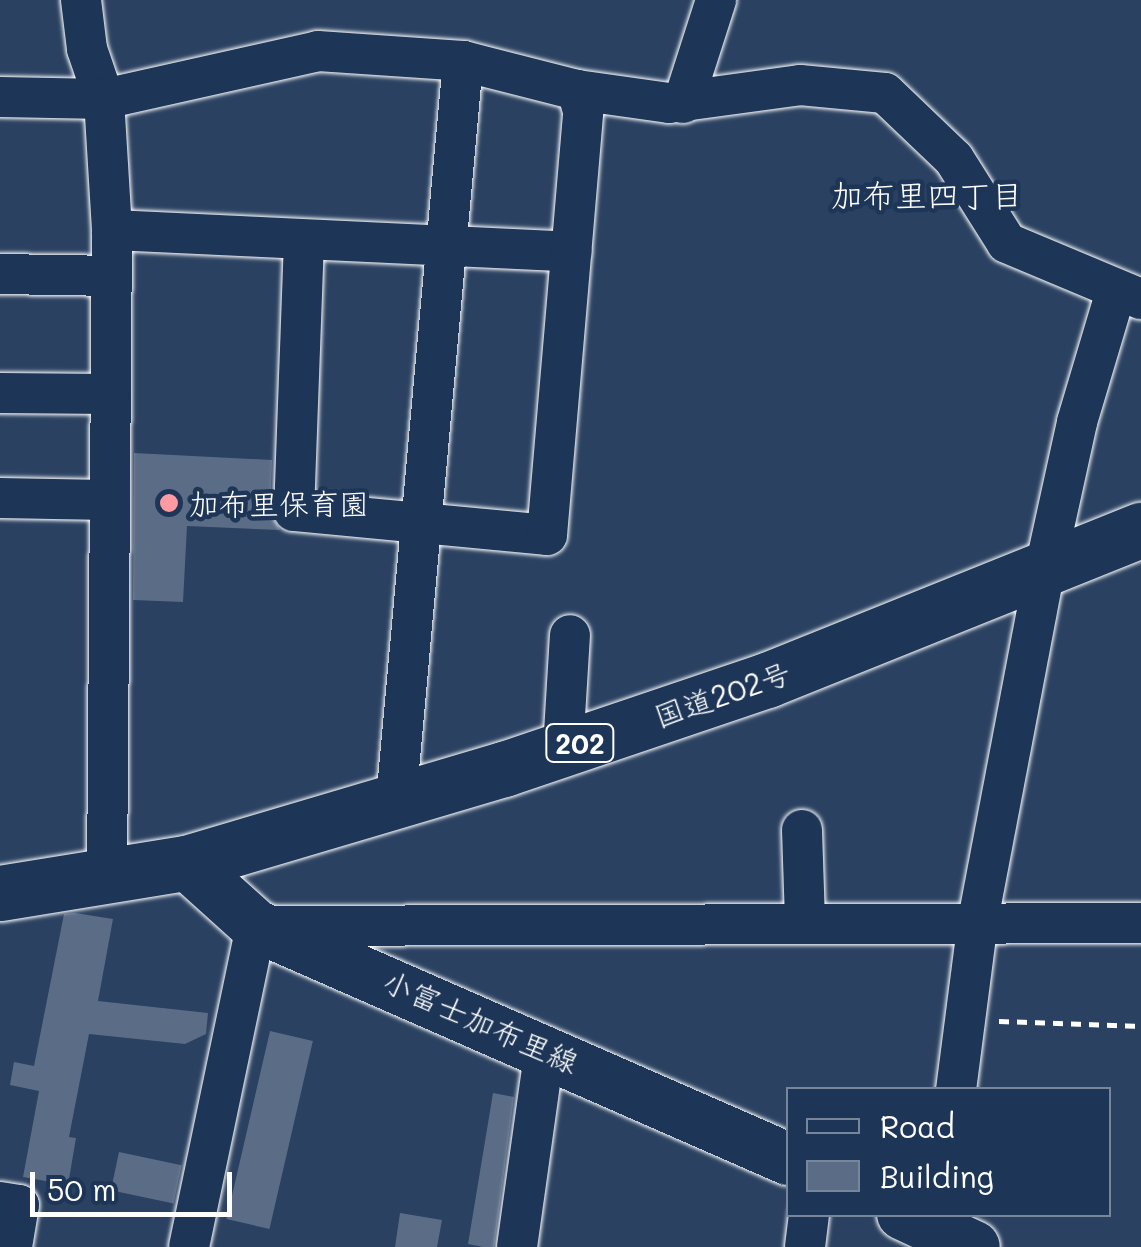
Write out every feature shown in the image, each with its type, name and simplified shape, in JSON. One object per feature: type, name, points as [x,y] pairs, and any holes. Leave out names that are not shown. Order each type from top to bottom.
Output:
[{"type":"highway","name":"国道202号","points":[[7,903],[107,877],[186,863],[563,749],[767,680],[1141,530]]},
{"type":"main road","name":"小富士加布里線","points":[[186,863],[256,926],[786,1158]]},
{"type":"street","points":[[82,0],[86,48],[104,99],[112,230],[107,877]]},
{"type":"street","points":[[683,103],[716,0]]},
{"type":"street","points":[[0,97],[104,99],[318,52],[463,61],[577,90],[683,103],[800,85],[884,93],[954,159],[1007,243],[1129,295],[1077,422],[1044,568],[978,920],[956,1087]]},
{"type":"street","points":[[396,802],[463,61]]},
{"type":"street","points":[[304,240],[294,511],[546,536],[583,111],[577,90]]},
{"type":"street","points":[[112,230],[571,252]]},
{"type":"street","points":[[0,274],[111,276]]},
{"type":"street","points":[[0,393],[110,394]]},
{"type":"street","points":[[0,498],[108,500]]},
{"type":"street","points":[[563,749],[570,635]]},
{"type":"street","points":[[802,830],[805,921]]},
{"type":"street","points":[[189,1247],[256,926],[978,920],[1141,923]]},
{"type":"street","points":[[517,1247],[545,1050]]},
{"type":"street","points":[[0,1202],[19,1206],[12,1247]]},
{"type":"street","points":[[806,1247],[809,1217]]},
{"type":"path","points":[[966,1019],[1141,1026]]},
{"type":"building","name":"加布里保育園","points":[[134,453],[272,460],[270,511],[280,530],[187,526],[183,602],[133,600]]},
{"type":"building","points":[[64,914],[113,919],[98,1001],[208,1013],[206,1034],[185,1044],[89,1034],[69,1137],[76,1138],[68,1185],[23,1177],[39,1091],[10,1085],[14,1062],[34,1066]]},
{"type":"building","points":[[270,1031],[313,1041],[269,1229],[227,1219]]},
{"type":"building","points":[[493,1093],[514,1097],[494,1247],[483,1247],[468,1244]]},
{"type":"building","points":[[119,1152],[182,1165],[173,1203],[111,1190]]},
{"type":"building","points":[[400,1213],[442,1220],[437,1247],[395,1247]]},
{"type":"place","name":"加布里保育園","points":[[169,503]]},
{"type":"district","name":"加布里四丁目","points":[[927,194]]}]
